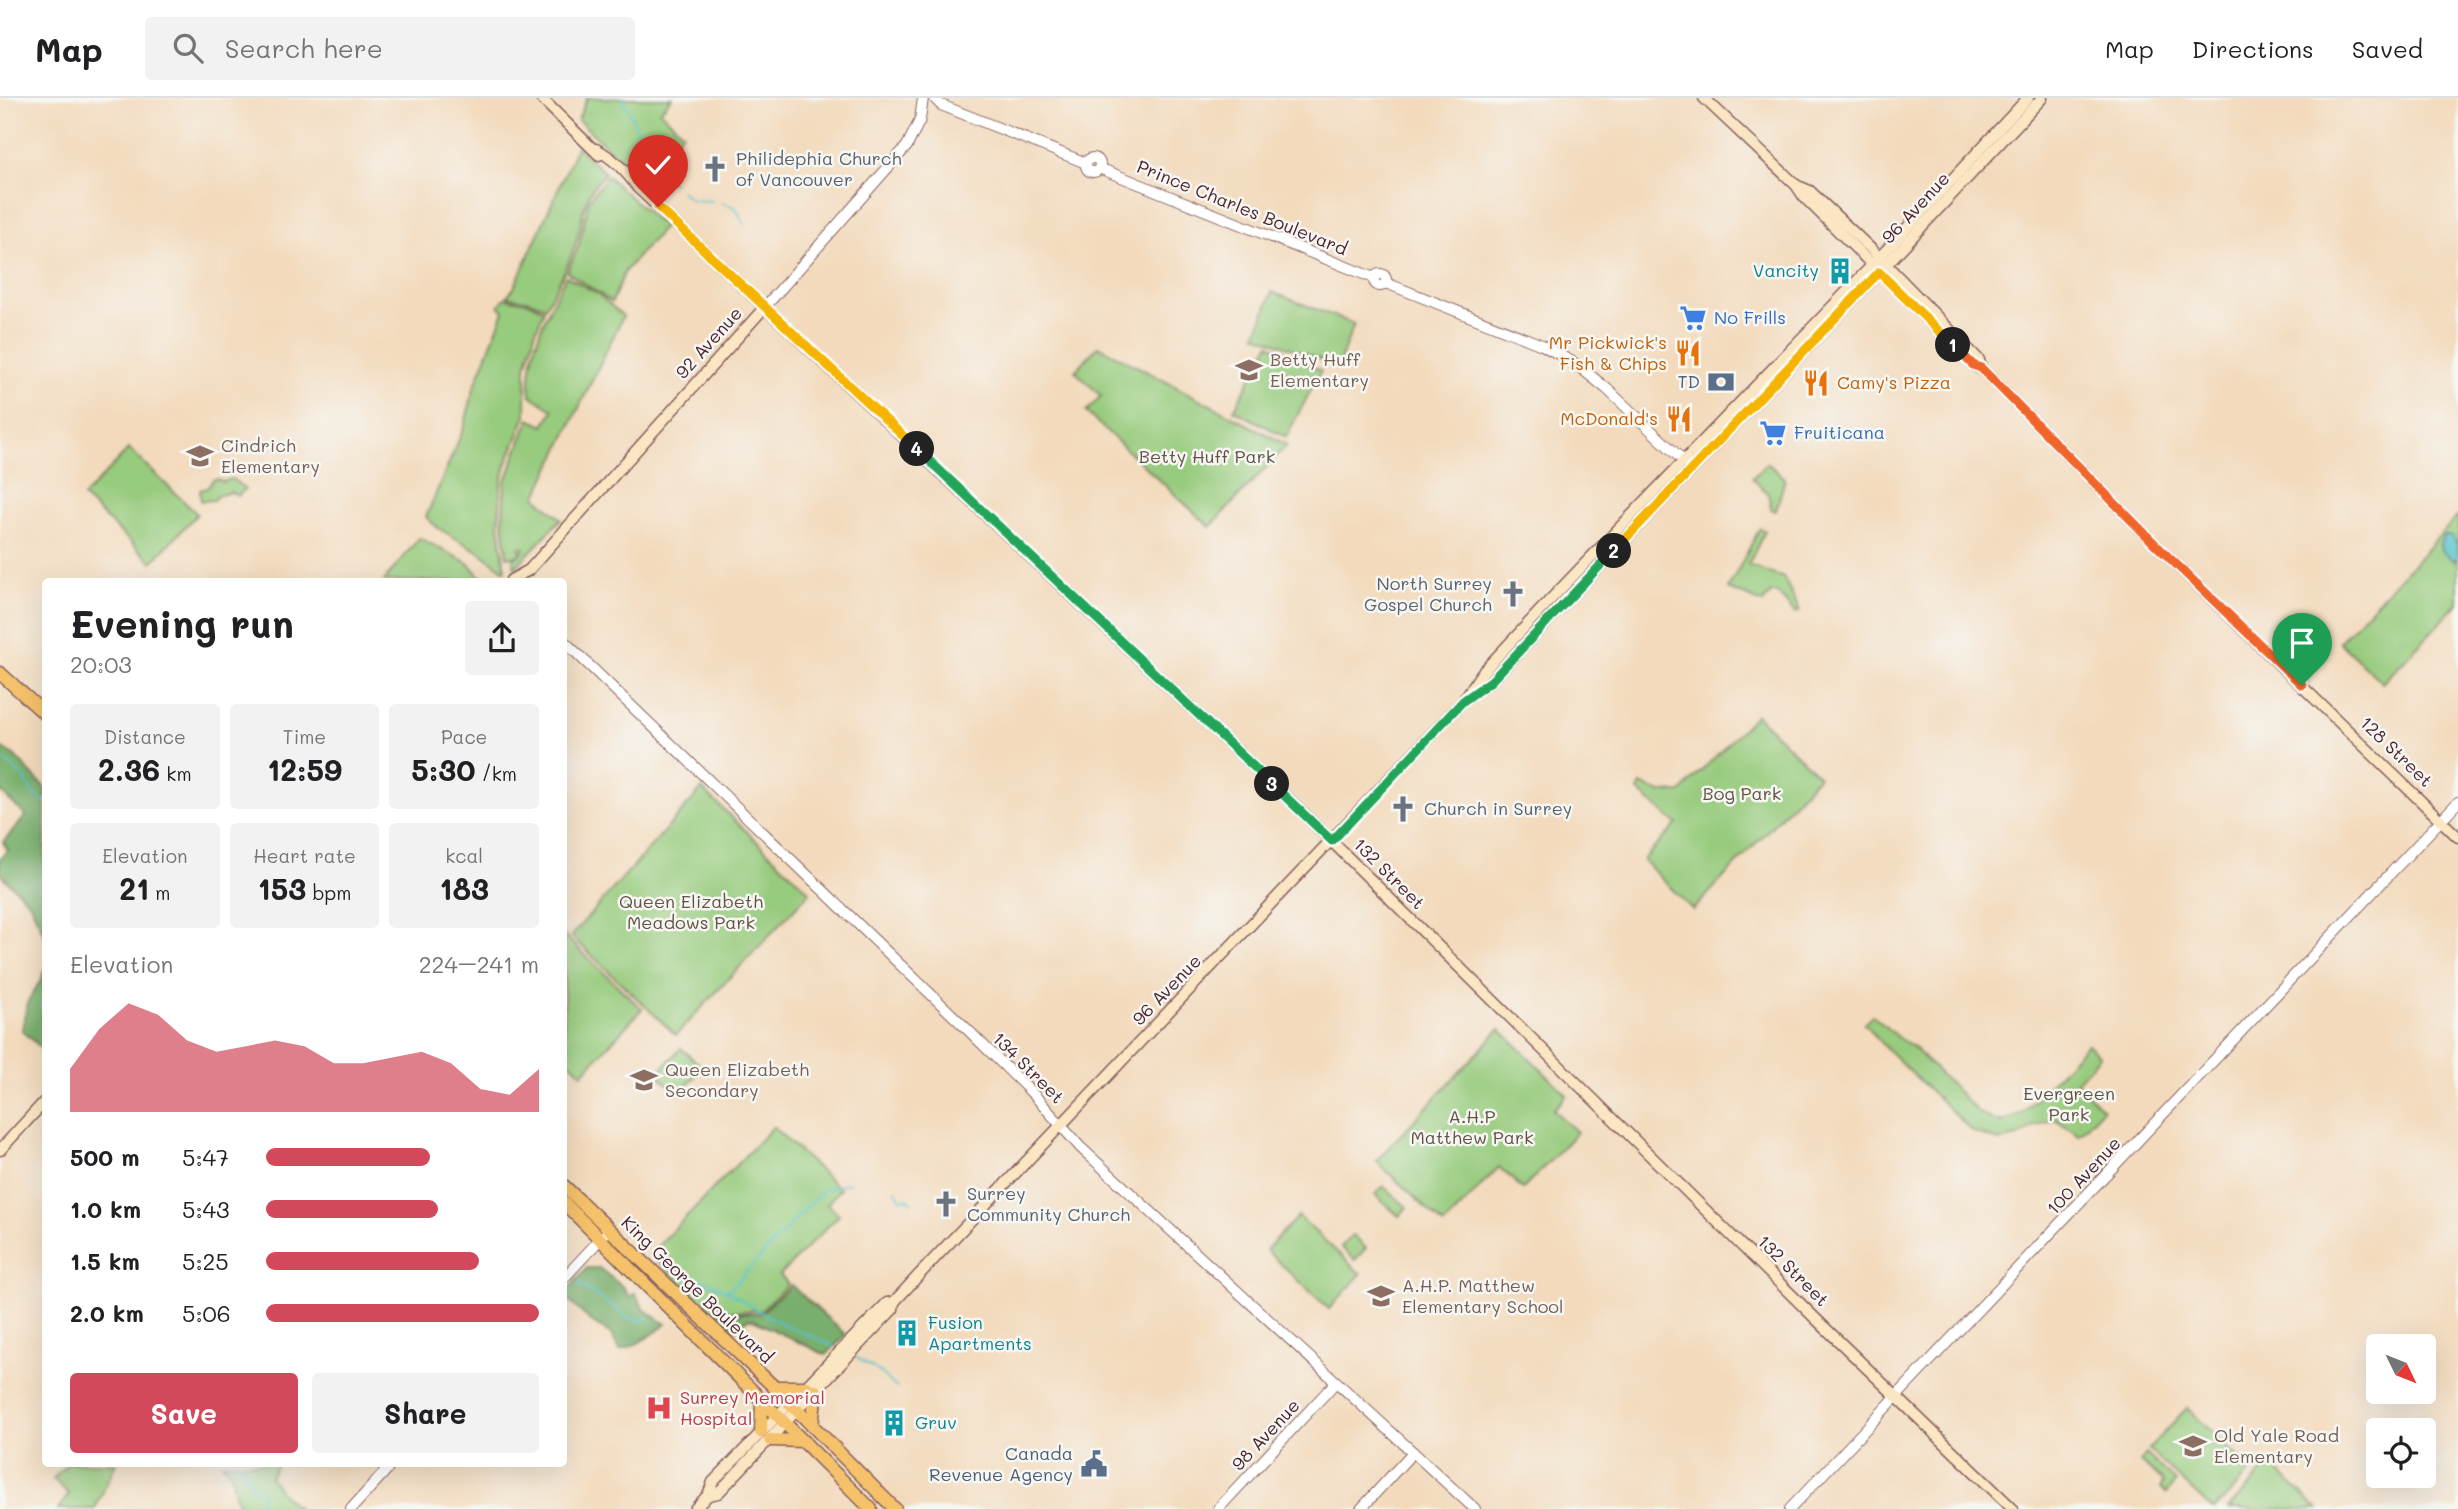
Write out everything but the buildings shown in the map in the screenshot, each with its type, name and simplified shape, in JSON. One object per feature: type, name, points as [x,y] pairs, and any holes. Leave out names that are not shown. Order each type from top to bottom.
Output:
[{"type":"main road","name":"132 Street","points":[[541,98],[596,149],[604,162],[626,183],[638,188],[1332,841],[2013,1509]]},
{"type":"main road","name":"128 Street","points":[[1704,98],[1797,185],[1810,191],[1879,265],[1979,360],[1981,368],[2156,545],[2458,837]]},
{"type":"main road","name":"96 Avenue","points":[[695,1509],[708,1495],[718,1493],[765,1436],[893,1309],[894,1302],[1463,701],[1481,674],[1688,465],[1761,396],[2028,98]]},
{"type":"main road","name":"96 Avenue","points":[[1688,465],[1790,351],[1879,265],[2042,98]]},
{"type":"main road","name":"92 Avenue","points":[[517,578],[529,570],[764,308]]},
{"type":"main road","points":[[1783,372],[1790,351]]},
{"type":"main road","points":[[1761,396],[1764,379]]},
{"type":"main road","points":[[0,673],[42,711]]},
{"type":"main road","points":[[0,1150],[42,1104]]},
{"type":"main road","name":"King George Boulevard","points":[[567,1190],[604,1234],[762,1399],[812,1426],[895,1509]]},
{"type":"main road","name":"King George Boulevard","points":[[567,1205],[604,1234],[774,1387],[804,1441],[871,1509]]},
{"type":"main road","points":[[740,1377],[757,1383],[788,1413]]},
{"type":"main road","points":[[774,1387],[811,1389],[812,1426]]},
{"type":"main road","points":[[762,1399],[765,1436],[804,1441]]},
{"type":"street","name":"92 Avenue","points":[[764,308],[897,159],[914,136],[929,102]]},
{"type":"street","name":"Prince Charles Boulevard","points":[[929,102],[1086,163],[1089,159],[1095,159],[1098,168],[1374,278],[1382,274],[1386,283],[1542,345],[1576,364],[1607,389],[1688,465]]},
{"type":"street","name":"134 Street","points":[[567,644],[967,1029],[1149,1212],[1475,1509]]},
{"type":"street","name":"100 Avenue","points":[[1790,1509],[2458,802]]},
{"type":"street","points":[[567,1275],[604,1234]]},
{"type":"street","name":"98 Avenue","points":[[1219,1509],[1336,1382]]},
{"type":"street","points":[[1361,1509],[1413,1452]]},
{"type":"street","points":[[351,1509],[389,1467]]},
{"type":"green space","points":[[587,98],[672,98],[660,111],[683,133],[641,179],[578,120]]},
{"type":"green space","points":[[577,147],[605,173],[586,201],[578,236],[565,271],[545,307],[507,296],[514,288]]},
{"type":"green space","points":[[607,176],[664,227],[625,271],[612,302],[567,272],[579,245],[589,200]]},
{"type":"green space","points":[[566,276],[597,293],[623,316],[536,497],[561,519],[515,568],[513,558],[517,557],[521,554],[524,547],[519,547],[521,551],[517,556],[507,557],[503,521],[505,483],[529,419],[544,426],[553,410],[530,395],[530,379],[539,333]]},
{"type":"green space","points":[[1272,292],[1354,324],[1338,366],[1256,335]]},
{"type":"green space","points":[[505,298],[531,303],[544,310],[526,367],[526,415],[501,484],[499,525],[503,570],[481,553],[438,528],[426,517],[464,428],[474,388],[504,311],[499,305]]},
{"type":"green space","points":[[1269,344],[1321,371],[1286,437],[1234,410]]},
{"type":"green space","name":"Betty Huff Park","points":[[1098,346],[1287,445],[1210,527],[1086,412],[1101,396],[1075,371]]},
{"type":"green space","points":[[129,449],[197,514],[152,562],[83,497]]},
{"type":"green space","points":[[1767,463],[1785,478],[1776,511],[1771,509],[1768,493],[1752,478]]},
{"type":"green space","points":[[219,479],[222,482],[232,479],[245,489],[238,496],[231,492],[217,496],[214,500],[201,501],[200,490],[207,488],[213,480]]},
{"type":"green space","points":[[2458,516],[2458,604],[2382,683],[2339,642]]},
{"type":"green space","points":[[1760,528],[1765,531],[1748,565],[1784,578],[1800,611],[1795,613],[1778,594],[1772,592],[1763,603],[1728,589]]},
{"type":"green space","points":[[419,538],[468,563],[481,578],[386,578]]},
{"type":"green space","name":"Bog Park","points":[[1756,715],[1819,776],[1693,910],[1643,860],[1677,824],[1638,791],[1641,784],[1660,793],[1681,792]]},
{"type":"green space","points":[[0,747],[14,755],[42,785],[42,929],[30,903],[0,874],[0,859],[8,850],[3,842],[26,816],[0,791]]},
{"type":"green space","name":"Queen Elizabeth Meadows Park","points":[[702,789],[810,892],[676,1035],[571,936]]},
{"type":"green space","points":[[567,938],[642,1009],[582,1074],[567,1059]]},
{"type":"green space","points":[[42,977],[42,1049],[22,1030],[28,1001]]},
{"type":"green space","name":"Evergreen Park","points":[[1872,1015],[1912,1046],[1979,1113],[1994,1121],[2004,1121],[2024,1112],[2087,1044],[2100,1056],[2076,1082],[2103,1109],[2079,1135],[2055,1119],[2035,1126],[2018,1137],[1999,1141],[1973,1132],[1886,1048],[1864,1023]]},
{"type":"green space","name":"A.H.P Matthew Park","points":[[1500,1029],[1567,1095],[1553,1110],[1577,1132],[1523,1189],[1499,1167],[1444,1225],[1376,1161]]},
{"type":"green space","points":[[681,1048],[703,1068],[678,1094],[657,1074]]},
{"type":"green space","points":[[773,1127],[840,1189],[827,1204],[839,1215],[780,1275],[788,1284],[762,1310],[712,1312],[650,1254]]},
{"type":"green space","points":[[1383,1186],[1407,1207],[1399,1216],[1375,1195]]},
{"type":"green space","points":[[1298,1216],[1361,1274],[1329,1309],[1266,1250]]},
{"type":"green space","points":[[1352,1235],[1366,1248],[1355,1260],[1341,1247]]},
{"type":"green space","points":[[587,1268],[599,1268],[624,1288],[629,1297],[635,1293],[644,1309],[666,1324],[637,1343],[620,1350],[610,1333],[594,1324],[570,1302],[567,1302],[567,1291]]},
{"type":"green space","points":[[791,1285],[846,1335],[826,1355],[753,1320],[748,1319],[733,1331],[713,1313],[761,1313]]},
{"type":"green space","points":[[2187,1408],[2252,1470],[2215,1509],[2148,1449]]},
{"type":"green space","points":[[2146,1454],[2176,1482],[2166,1493],[2160,1488],[2162,1480],[2140,1462]]},
{"type":"green space","points":[[2271,1464],[2318,1509],[2228,1509]]},
{"type":"green space","points":[[64,1467],[114,1467],[95,1509],[58,1509],[69,1494],[53,1479]]},
{"type":"green space","points":[[226,1467],[276,1467],[270,1477],[298,1509],[243,1509],[236,1499],[231,1473]]},
{"type":"water","points":[[2443,536],[2451,536],[2457,543],[2458,558],[2454,560],[2441,550]]},
{"type":"waterway","points":[[622,98],[652,164]]},
{"type":"waterway","points":[[659,171],[673,183]]},
{"type":"waterway","points":[[681,191],[692,200],[712,201]]},
{"type":"waterway","points":[[723,203],[736,208],[745,226]]},
{"type":"waterway","points":[[0,756],[24,777],[32,793],[42,799]]},
{"type":"waterway","points":[[724,1290],[730,1289],[737,1282],[824,1189],[850,1183]]},
{"type":"waterway","points":[[895,1189],[901,1199],[907,1198],[912,1202]]},
{"type":"waterway","points":[[685,1285],[693,1279],[712,1283],[777,1321],[833,1346]]},
{"type":"waterway","points":[[578,1283],[629,1318],[640,1321],[649,1317]]},
{"type":"waterway","points":[[857,1358],[878,1371],[897,1388]]},
{"type":"waterway","points":[[241,1467],[253,1486],[263,1495],[257,1509]]},
{"type":"place","name":"Philidephia Church of Vancouver","points":[[715,169]]},
{"type":"place","name":"Vancity","points":[[1840,271]]},
{"type":"place","name":"No Frills","points":[[1693,318]]},
{"type":"place","name":"Mr Pickwick's Fish & Chips","points":[[1688,353]]},
{"type":"place","name":"Betty Huff Elementary","points":[[1249,370]]},
{"type":"place","name":"TD","points":[[1721,382]]},
{"type":"place","name":"Camy's Pizza","points":[[1816,383]]},
{"type":"place","name":"McDonald's","points":[[1679,419]]},
{"type":"place","name":"Fruiticana","points":[[1773,433]]},
{"type":"place","name":"Cindrich Elementary","points":[[200,456]]},
{"type":"place","name":"North Surrey Gospel Church","points":[[1513,594]]},
{"type":"place","name":"Church in Surrey","points":[[1403,809]]},
{"type":"place","name":"Queen Elizabeth Secondary","points":[[644,1080]]},
{"type":"place","name":"Surrey Community Church","points":[[946,1204]]},
{"type":"place","name":"A.H.P. Matthew Elementary School","points":[[1381,1296]]},
{"type":"place","name":"Fusion Apartments","points":[[907,1333]]},
{"type":"place","name":"Surrey Memorial Hospital","points":[[659,1408]]},
{"type":"place","name":"Gruv","points":[[894,1423]]},
{"type":"place","name":"Old Yale Road Elementary","points":[[2193,1446]]},
{"type":"place","name":"Canada Revenue Agency","points":[[1094,1464]]},
{"type":"route","points":[[658,207],[1332,841],[1463,701],[1491,681],[1879,272],[1973,365],[1981,368],[2156,545],[2302,685]]}]
